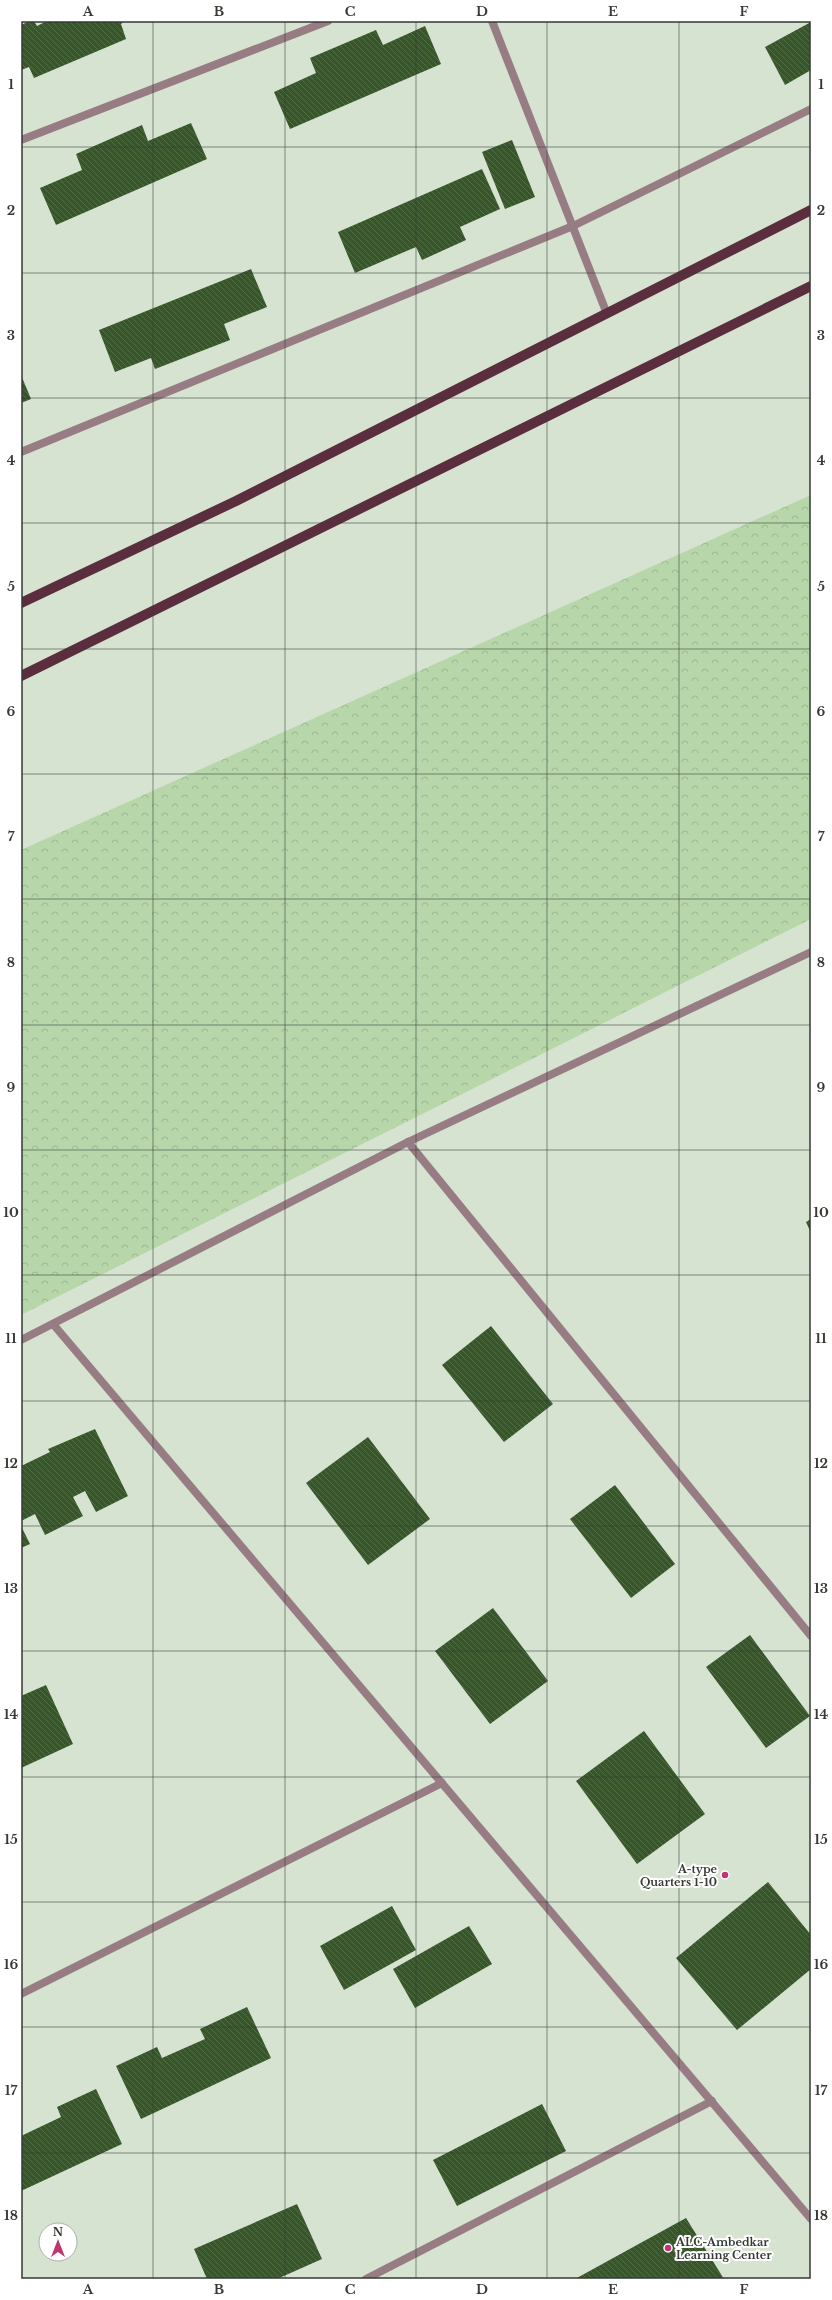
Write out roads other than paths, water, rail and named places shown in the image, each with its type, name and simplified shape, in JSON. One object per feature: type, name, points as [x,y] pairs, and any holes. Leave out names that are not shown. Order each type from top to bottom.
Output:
[{"type":"main road","points":[[21,603],[236,501],[811,210]]},
{"type":"main road","points":[[21,676],[811,286]]},
{"type":"street","points":[[21,140],[328,21]]},
{"type":"street","points":[[492,21],[607,314]]},
{"type":"street","points":[[21,452],[573,226],[811,109]]},
{"type":"street","points":[[21,1340],[408,1142],[811,952]]},
{"type":"street","points":[[408,1142],[811,1636]]},
{"type":"street","points":[[53,1324],[811,2219]]},
{"type":"street","points":[[21,1994],[442,1783]]},
{"type":"street","points":[[366,2279],[712,2101]]},
{"type":"place","name":"A-type Quarters 1-10","points":[[725,1875]]},
{"type":"place","name":"ALC-Ambedkar Learning Center","points":[[668,2248]]}]
